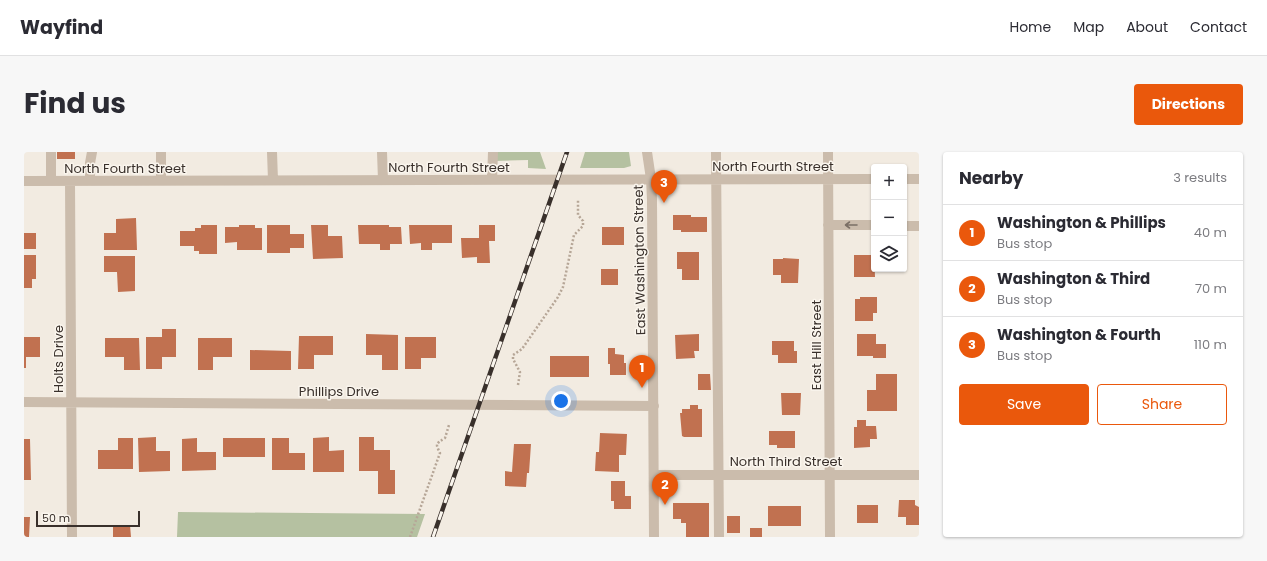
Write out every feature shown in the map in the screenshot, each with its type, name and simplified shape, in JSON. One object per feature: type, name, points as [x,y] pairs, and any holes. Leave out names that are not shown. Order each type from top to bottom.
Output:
[{"type":"street","points":[[51,152],[51,181]]},
{"type":"street","points":[[90,181],[90,163],[92,152]]},
{"type":"street","points":[[161,152],[161,180]]},
{"type":"street","points":[[272,152],[273,180]]},
{"type":"street","points":[[382,152],[383,180]]},
{"type":"street","points":[[492,180],[493,152]]},
{"type":"street","name":"East Washington Street","points":[[647,152],[651,179],[654,537]]},
{"type":"street","points":[[716,152],[719,537]]},
{"type":"street","name":"East Hill Street","points":[[828,152],[830,537]]},
{"type":"street","name":"North Fourth Street","points":[[24,181],[871,179]]},
{"type":"street","points":[[907,179],[919,179]]},
{"type":"street","name":"Holts Drive","points":[[70,181],[72,537]]},
{"type":"street","points":[[828,225],[871,225]]},
{"type":"street","points":[[907,226],[919,226]]},
{"type":"street","name":"Phillips Drive","points":[[24,402],[654,406]]},
{"type":"street","name":"North Third Street","points":[[654,475],[919,474]]},
{"type":"path","points":[[518,385],[520,372],[513,359],[513,355],[522,349],[558,297],[574,235],[583,226],[583,221],[578,215],[578,200]]},
{"type":"path","points":[[410,537],[440,454],[436,444],[445,438],[449,425]]},
{"type":"green space","points":[[495,152],[540,152],[546,169],[528,168],[528,160],[495,161]]},
{"type":"green space","points":[[585,152],[629,152],[631,166],[624,168],[580,168]]},
{"type":"green space","points":[[178,512],[425,514],[417,537],[177,537]]},
{"type":"building","points":[[57,152],[75,152],[75,159],[57,159]]},
{"type":"building","points":[[673,215],[707,217],[707,232],[681,232],[681,230],[673,230]]},
{"type":"building","points":[[136,218],[137,250],[104,250],[104,233],[116,233],[116,219]]},
{"type":"building","points":[[201,225],[217,225],[217,254],[199,254],[199,251],[194,251],[194,246],[180,246],[180,231],[195,231],[195,228],[201,228]]},
{"type":"building","points":[[239,225],[255,225],[255,228],[262,228],[262,250],[237,250],[237,242],[225,243],[225,227],[239,227]]},
{"type":"building","points":[[267,225],[290,225],[290,234],[304,234],[304,248],[290,248],[290,253],[267,253]]},
{"type":"building","points":[[311,225],[328,225],[328,236],[342,236],[343,258],[313,259]]},
{"type":"building","points":[[358,225],[389,225],[389,227],[401,227],[402,244],[390,244],[390,250],[380,250],[380,244],[359,244]]},
{"type":"building","points":[[409,225],[452,225],[452,243],[432,243],[432,250],[421,250],[421,243],[410,244]]},
{"type":"building","points":[[479,225],[495,225],[495,241],[489,241],[490,263],[477,263],[477,257],[462,258],[461,238],[479,238]]},
{"type":"building","points":[[602,227],[624,227],[624,245],[602,245]]},
{"type":"building","points":[[24,233],[36,233],[36,249],[24,249]]},
{"type":"building","points":[[677,252],[699,252],[699,280],[682,280],[682,269],[677,269]]},
{"type":"building","points":[[24,255],[36,255],[36,279],[32,279],[32,288],[24,288]]},
{"type":"building","points":[[854,255],[871,255],[871,272],[875,272],[875,277],[854,277]]},
{"type":"building","points":[[104,256],[135,256],[135,291],[118,292],[117,272],[104,272]]},
{"type":"building","points":[[773,259],[799,259],[798,283],[781,283],[781,275],[773,275]]},
{"type":"building","points":[[601,269],[618,269],[618,285],[601,285]]},
{"type":"building","points":[[860,297],[877,297],[877,313],[873,313],[873,321],[855,321],[855,299],[860,299]]},
{"type":"building","points":[[162,329],[176,329],[176,357],[162,357],[162,369],[146,369],[146,337],[162,337]]},
{"type":"building","points":[[366,334],[398,335],[398,370],[382,370],[382,355],[366,355]]},
{"type":"building","points":[[699,334],[699,351],[694,351],[695,358],[676,359],[675,335]]},
{"type":"building","points":[[857,334],[876,334],[876,344],[886,344],[886,358],[857,356]]},
{"type":"building","points":[[299,336],[333,336],[333,355],[314,355],[314,369],[298,369]]},
{"type":"building","points":[[24,337],[40,337],[40,357],[26,357],[26,368],[24,368]]},
{"type":"building","points":[[405,337],[436,337],[436,358],[421,358],[421,369],[405,369]]},
{"type":"building","points":[[105,338],[139,338],[140,370],[124,370],[124,357],[105,357]]},
{"type":"building","points":[[198,338],[232,338],[232,357],[213,357],[213,370],[198,370]]},
{"type":"building","points":[[772,341],[794,341],[794,351],[797,351],[797,363],[778,363],[778,355],[772,355]]},
{"type":"building","points":[[608,348],[615,348],[615,354],[624,355],[626,375],[610,375]]},
{"type":"building","points":[[250,350],[291,351],[291,370],[250,370]]},
{"type":"building","points":[[550,356],[589,356],[589,377],[550,377]]},
{"type":"building","points":[[698,374],[710,374],[711,390],[698,390]]},
{"type":"building","points":[[876,374],[897,374],[897,411],[867,411],[867,390],[876,390]]},
{"type":"building","points":[[781,393],[801,393],[800,415],[782,415]]},
{"type":"building","points":[[690,405],[698,405],[698,409],[702,409],[702,437],[682,436],[680,413],[682,413],[682,409],[690,409]]},
{"type":"building","points":[[857,420],[866,420],[866,426],[876,426],[877,439],[870,439],[870,447],[854,448],[854,427],[857,427]]},
{"type":"building","points":[[769,431],[795,431],[795,448],[777,448],[777,445],[769,445]]},
{"type":"building","points":[[600,433],[627,434],[626,455],[619,455],[619,472],[595,471],[596,452],[599,452]]},
{"type":"building","points":[[156,437],[156,451],[170,451],[170,471],[139,472],[138,438]]},
{"type":"building","points":[[329,437],[329,451],[344,450],[344,472],[313,472],[313,438]]},
{"type":"building","points":[[359,437],[374,437],[374,450],[390,450],[390,470],[395,470],[395,494],[378,494],[378,471],[359,471]]},
{"type":"building","points":[[118,438],[133,438],[133,469],[98,469],[98,450],[118,450]]},
{"type":"building","points":[[197,438],[197,452],[216,452],[216,470],[182,471],[182,439]]},
{"type":"building","points":[[223,438],[265,438],[265,457],[223,457]]},
{"type":"building","points":[[272,438],[289,438],[289,453],[305,453],[305,470],[272,470]]},
{"type":"building","points":[[24,439],[30,439],[31,480],[24,480]]},
{"type":"building","points":[[514,444],[531,444],[529,473],[527,473],[526,487],[505,486],[505,471],[512,472]]},
{"type":"building","points":[[611,481],[625,481],[625,496],[631,496],[631,509],[614,509],[614,501],[611,501]]},
{"type":"building","points":[[899,500],[915,500],[915,505],[919,507],[919,525],[906,525],[906,517],[898,517]]},
{"type":"building","points":[[673,503],[709,503],[709,537],[686,537],[686,523],[681,523],[681,519],[673,519]]},
{"type":"building","points":[[857,505],[878,505],[878,523],[857,523]]},
{"type":"building","points":[[768,506],[801,506],[801,526],[768,526]]},
{"type":"building","points":[[727,516],[740,516],[740,533],[727,533]]},
{"type":"building","points":[[24,517],[30,517],[29,537],[24,537]]},
{"type":"building","points":[[113,525],[130,525],[131,537],[113,537]]},
{"type":"building","points":[[750,528],[762,528],[762,537],[750,537]]},
{"type":"railway","points":[[433,537],[567,152]]},
{"type":"place","name":"Washington & Fourth","points":[[664,203]]},
{"type":"place","name":"Washington & Phillips","points":[[642,388]]},
{"type":"place","name":"Washington & Third","points":[[665,505]]}]
